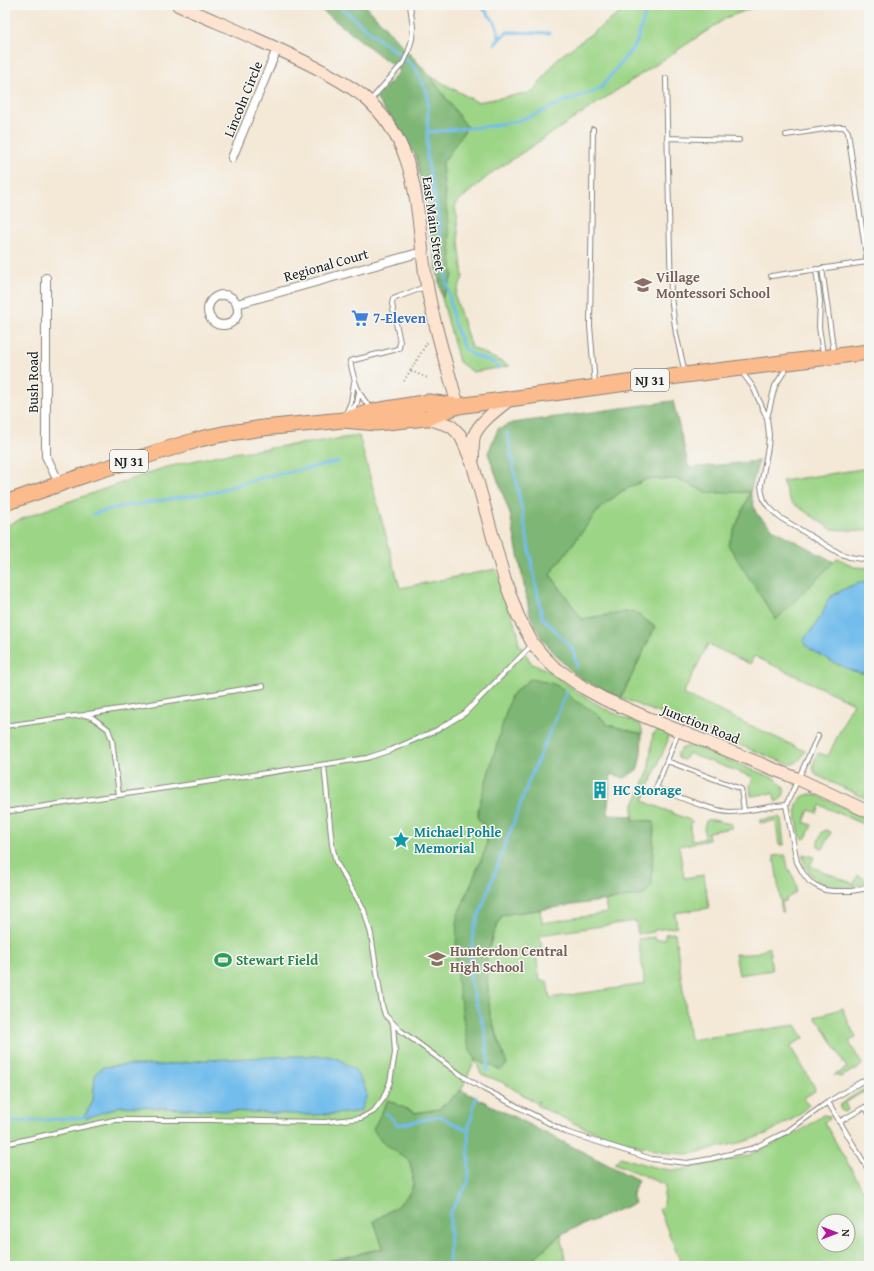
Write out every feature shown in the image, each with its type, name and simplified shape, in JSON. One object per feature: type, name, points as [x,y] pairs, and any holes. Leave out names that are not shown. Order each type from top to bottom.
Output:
[{"type":"highway","name":"NJ 31","points":[[343,420],[376,423],[427,418],[458,406],[869,352]]},
{"type":"highway","name":"NJ 31","points":[[5,503],[59,484],[200,439],[223,434],[263,428],[343,420],[374,411],[429,402],[458,406]]},
{"type":"street","name":"East Main Street","points":[[178,5],[277,48],[335,78],[369,102],[388,123],[398,138],[411,173],[428,286],[442,347],[458,406]]},
{"type":"street","name":"Lincoln Circle","points":[[232,158],[277,48]]},
{"type":"street","name":"Regional Court","points":[[237,304],[422,252]]},
{"type":"street","name":"Bush Road","points":[[46,278],[46,456],[59,484]]},
{"type":"street","points":[[473,466],[472,448],[477,429],[510,399]]},
{"type":"street","points":[[427,418],[451,426],[456,430],[464,443],[473,466]]},
{"type":"street","name":"Junction Road","points":[[473,466],[506,581],[518,616],[533,644],[554,667],[584,688],[604,699],[798,779],[869,812]]},
{"type":"lane","points":[[369,102],[404,62],[408,53],[412,39],[413,27],[410,5]]},
{"type":"lane","points":[[666,78],[671,298],[676,334],[685,375]]},
{"type":"lane","points":[[771,276],[867,262],[848,132],[844,127],[838,126],[786,135]]},
{"type":"lane","points":[[593,129],[590,326],[596,387]]},
{"type":"lane","points":[[667,138],[739,140]]},
{"type":"lane","points":[[822,268],[829,357]]},
{"type":"lane","points":[[816,269],[820,301],[819,327],[829,357]]},
{"type":"lane","points":[[374,411],[366,403],[359,392],[354,380],[350,362],[399,348],[400,345],[392,304],[393,299],[428,286]]},
{"type":"lane","points":[[767,418],[775,386],[790,363]]},
{"type":"lane","points":[[740,368],[753,388],[767,418],[769,434],[768,447],[761,485],[762,493],[768,506],[779,517],[839,553],[849,557],[869,560]]},
{"type":"lane","points":[[343,420],[351,402],[354,380]]},
{"type":"lane","points":[[343,420],[357,403],[359,392]]},
{"type":"lane","points":[[5,812],[367,758],[403,745],[437,730],[465,713],[533,644]]},
{"type":"lane","points":[[5,726],[85,715],[263,686]]},
{"type":"lane","points":[[85,715],[93,718],[108,729],[112,740],[119,795]]},
{"type":"lane","points":[[679,731],[656,788],[720,811],[730,812],[786,805]]},
{"type":"lane","points":[[818,736],[786,805],[797,862],[802,873],[809,881],[819,888],[833,891],[869,888]]},
{"type":"lane","points":[[667,761],[741,789],[744,810]]},
{"type":"lane","points":[[324,765],[332,844],[336,862],[364,910],[371,934],[382,1005],[385,1015],[393,1023],[464,1077],[484,1089],[566,1132],[652,1159],[687,1163],[754,1148],[788,1131],[828,1102],[869,1077]]},
{"type":"lane","points":[[5,1144],[114,1120],[325,1122],[361,1118],[374,1111],[383,1099],[390,1082],[395,1053],[393,1023]]},
{"type":"lane","points":[[828,1102],[869,1171]]},
{"type":"lane","points":[[839,1122],[865,1107],[869,1114]]},
{"type":"path","points":[[404,381],[429,338]]},
{"type":"path","points":[[410,370],[428,378]]},
{"type":"green space","points":[[315,5],[365,5],[430,76],[467,127],[442,164],[453,275],[442,298],[416,156],[376,98],[400,71]]},
{"type":"green space","points":[[631,5],[760,5],[728,17],[493,172],[455,204],[463,277],[455,296],[471,347],[510,366],[473,372],[459,362],[442,298],[453,275],[442,164],[467,127],[430,76],[477,102],[533,92],[558,58]]},
{"type":"green space","points":[[673,401],[689,468],[759,461],[750,492],[708,493],[678,479],[647,479],[622,491],[600,508],[550,574],[582,619],[633,611],[655,627],[621,698],[583,680],[568,668],[541,637],[530,615],[510,514],[488,453],[498,429],[512,423]]},
{"type":"green space","name":"Hunterdon Central High School","points":[[359,436],[400,588],[496,569],[518,633],[518,642],[532,664],[545,669],[579,693],[601,706],[624,718],[640,724],[642,734],[606,725],[478,819],[488,829],[486,848],[458,917],[475,1060],[461,1090],[439,1109],[415,1113],[388,1100],[397,1152],[410,1162],[413,1185],[407,1197],[374,1221],[383,1248],[308,1266],[5,1266],[5,526],[34,514],[163,468],[218,455]]},
{"type":"green space","points":[[869,468],[869,529],[864,531],[831,529],[791,502],[782,481]]},
{"type":"green space","points":[[647,479],[678,479],[708,493],[750,492],[776,620],[838,558],[854,567],[869,568],[869,800],[816,775],[813,767],[818,753],[828,756],[853,703],[754,656],[750,664],[708,644],[683,694],[805,751],[795,763],[792,764],[772,758],[621,698],[655,627],[633,611],[582,619],[550,574],[600,508],[622,491]]},
{"type":"green space","points":[[750,492],[756,513],[774,530],[834,562],[776,620],[728,545]]},
{"type":"green space","points":[[530,679],[551,683],[562,688],[575,701],[592,710],[607,723],[606,724],[642,734],[638,769],[625,778],[611,774],[607,815],[633,816],[633,820],[654,821],[652,885],[644,895],[502,915],[492,937],[486,963],[490,1015],[507,1065],[501,1070],[475,1060],[467,1043],[457,979],[457,917],[486,848],[488,830],[478,819],[478,809],[511,695]]},
{"type":"green space","points":[[660,729],[665,730],[668,734],[668,740],[643,801],[692,821],[690,828],[692,840],[705,839],[704,827],[707,820],[732,824],[732,828],[708,832],[709,840],[679,846],[684,878],[704,875],[709,908],[675,913],[677,927],[654,930],[654,932],[638,934],[636,921],[540,935],[542,952],[536,954],[540,981],[547,981],[550,998],[645,984],[638,939],[655,937],[655,940],[665,939],[665,934],[675,933],[690,1040],[796,1025],[804,1038],[790,1046],[814,1086],[815,1091],[805,1097],[804,1100],[809,1105],[798,1116],[766,1134],[743,1142],[689,1154],[669,1153],[632,1144],[582,1127],[536,1105],[540,1101],[536,1103],[504,1083],[481,1074],[475,1060],[499,1039],[490,1016],[486,963],[492,937],[504,910],[540,909],[542,923],[607,913],[605,900],[644,895],[654,821],[633,820],[633,807],[648,773],[653,734]]},
{"type":"green space","points":[[692,746],[776,779],[784,787],[783,796],[776,802],[773,793],[751,796],[750,786],[753,777],[687,753],[685,759],[683,760],[678,758],[677,754],[681,749]]},
{"type":"green space","points":[[810,794],[816,795],[869,819],[869,827],[820,805],[817,813],[809,810],[804,822],[812,825],[806,838],[804,839],[800,836],[796,811],[799,800],[803,796]]},
{"type":"green space","points":[[779,817],[781,819],[784,845],[779,845],[776,821],[760,823],[760,820]]},
{"type":"green space","points":[[826,830],[831,832],[823,849],[818,846],[818,842],[822,832]]},
{"type":"green space","points":[[803,854],[814,857],[810,866],[854,884],[858,875],[867,880],[867,884],[841,887],[821,883],[811,875],[807,869]]},
{"type":"green space","points":[[785,855],[788,868],[796,883],[796,889],[795,893],[786,899],[786,901],[782,901],[782,912],[774,856]]},
{"type":"green space","points":[[769,947],[772,970],[739,975],[735,954],[752,954]]},
{"type":"green space","points":[[843,1008],[845,1016],[856,1037],[849,1042],[862,1064],[860,1067],[840,1077],[834,1075],[847,1068],[821,1023],[819,1023],[815,1017]]},
{"type":"green space","points":[[869,1086],[869,1100],[863,1092],[845,1103],[848,1110],[845,1112],[841,1110],[840,1107],[842,1103]]},
{"type":"green space","points":[[461,1090],[638,1180],[632,1194],[635,1203],[561,1234],[529,1263],[510,1266],[308,1266],[383,1248],[374,1221],[397,1206],[407,1197],[413,1185],[410,1162],[381,1141],[373,1129],[388,1100],[415,1113],[439,1109]]},
{"type":"green space","points":[[823,1115],[830,1116],[829,1120],[824,1122],[869,1200],[869,1266],[682,1266],[659,1209],[663,1206],[665,1185],[614,1163],[621,1157],[658,1168],[680,1170],[747,1156],[802,1130]]},
{"type":"green space","points":[[561,1234],[566,1266],[510,1266],[529,1263]]},
{"type":"water","points":[[862,582],[869,584],[869,665],[866,672],[860,673],[837,664],[812,650],[803,642],[823,613],[830,597],[848,587]]},
{"type":"water","points":[[328,1056],[341,1060],[354,1069],[364,1085],[367,1095],[360,1111],[313,1115],[121,1106],[86,1118],[84,1117],[93,1101],[95,1075],[102,1067],[124,1065],[164,1065],[205,1060]]},
{"type":"waterway","points":[[338,5],[381,41],[400,54],[415,68],[427,93],[427,157],[438,211],[443,260],[454,323],[464,348],[473,355],[495,363],[498,368]]},
{"type":"waterway","points":[[480,5],[496,25],[499,39]]},
{"type":"waterway","points":[[427,132],[491,126],[516,121],[600,89],[636,44],[646,12],[660,5]]},
{"type":"waterway","points":[[495,44],[508,32],[549,33]]},
{"type":"waterway","points":[[507,432],[542,617],[573,650],[577,668]]},
{"type":"waterway","points":[[93,514],[114,508],[214,492],[260,478],[338,462]]},
{"type":"waterway","points":[[487,1071],[488,1058],[485,1031],[470,979],[469,968],[474,929],[530,778],[567,692]]},
{"type":"waterway","points":[[449,1266],[450,1213],[469,1181],[468,1131],[476,1097]]},
{"type":"waterway","points":[[386,1113],[398,1125],[440,1116],[468,1131]]},
{"type":"waterway","points":[[5,1123],[84,1117]]},
{"type":"place","name":"Village Montessori School","points":[[643,285]]},
{"type":"place","name":"7-Eleven","points":[[360,318]]},
{"type":"place","name":"HC Storage","points":[[600,790]]},
{"type":"place","name":"Michael Pohle Memorial","points":[[401,840]]},
{"type":"place","name":"Hunterdon Central High School","points":[[437,959]]},
{"type":"place","name":"Stewart Field","points":[[223,960]]}]
